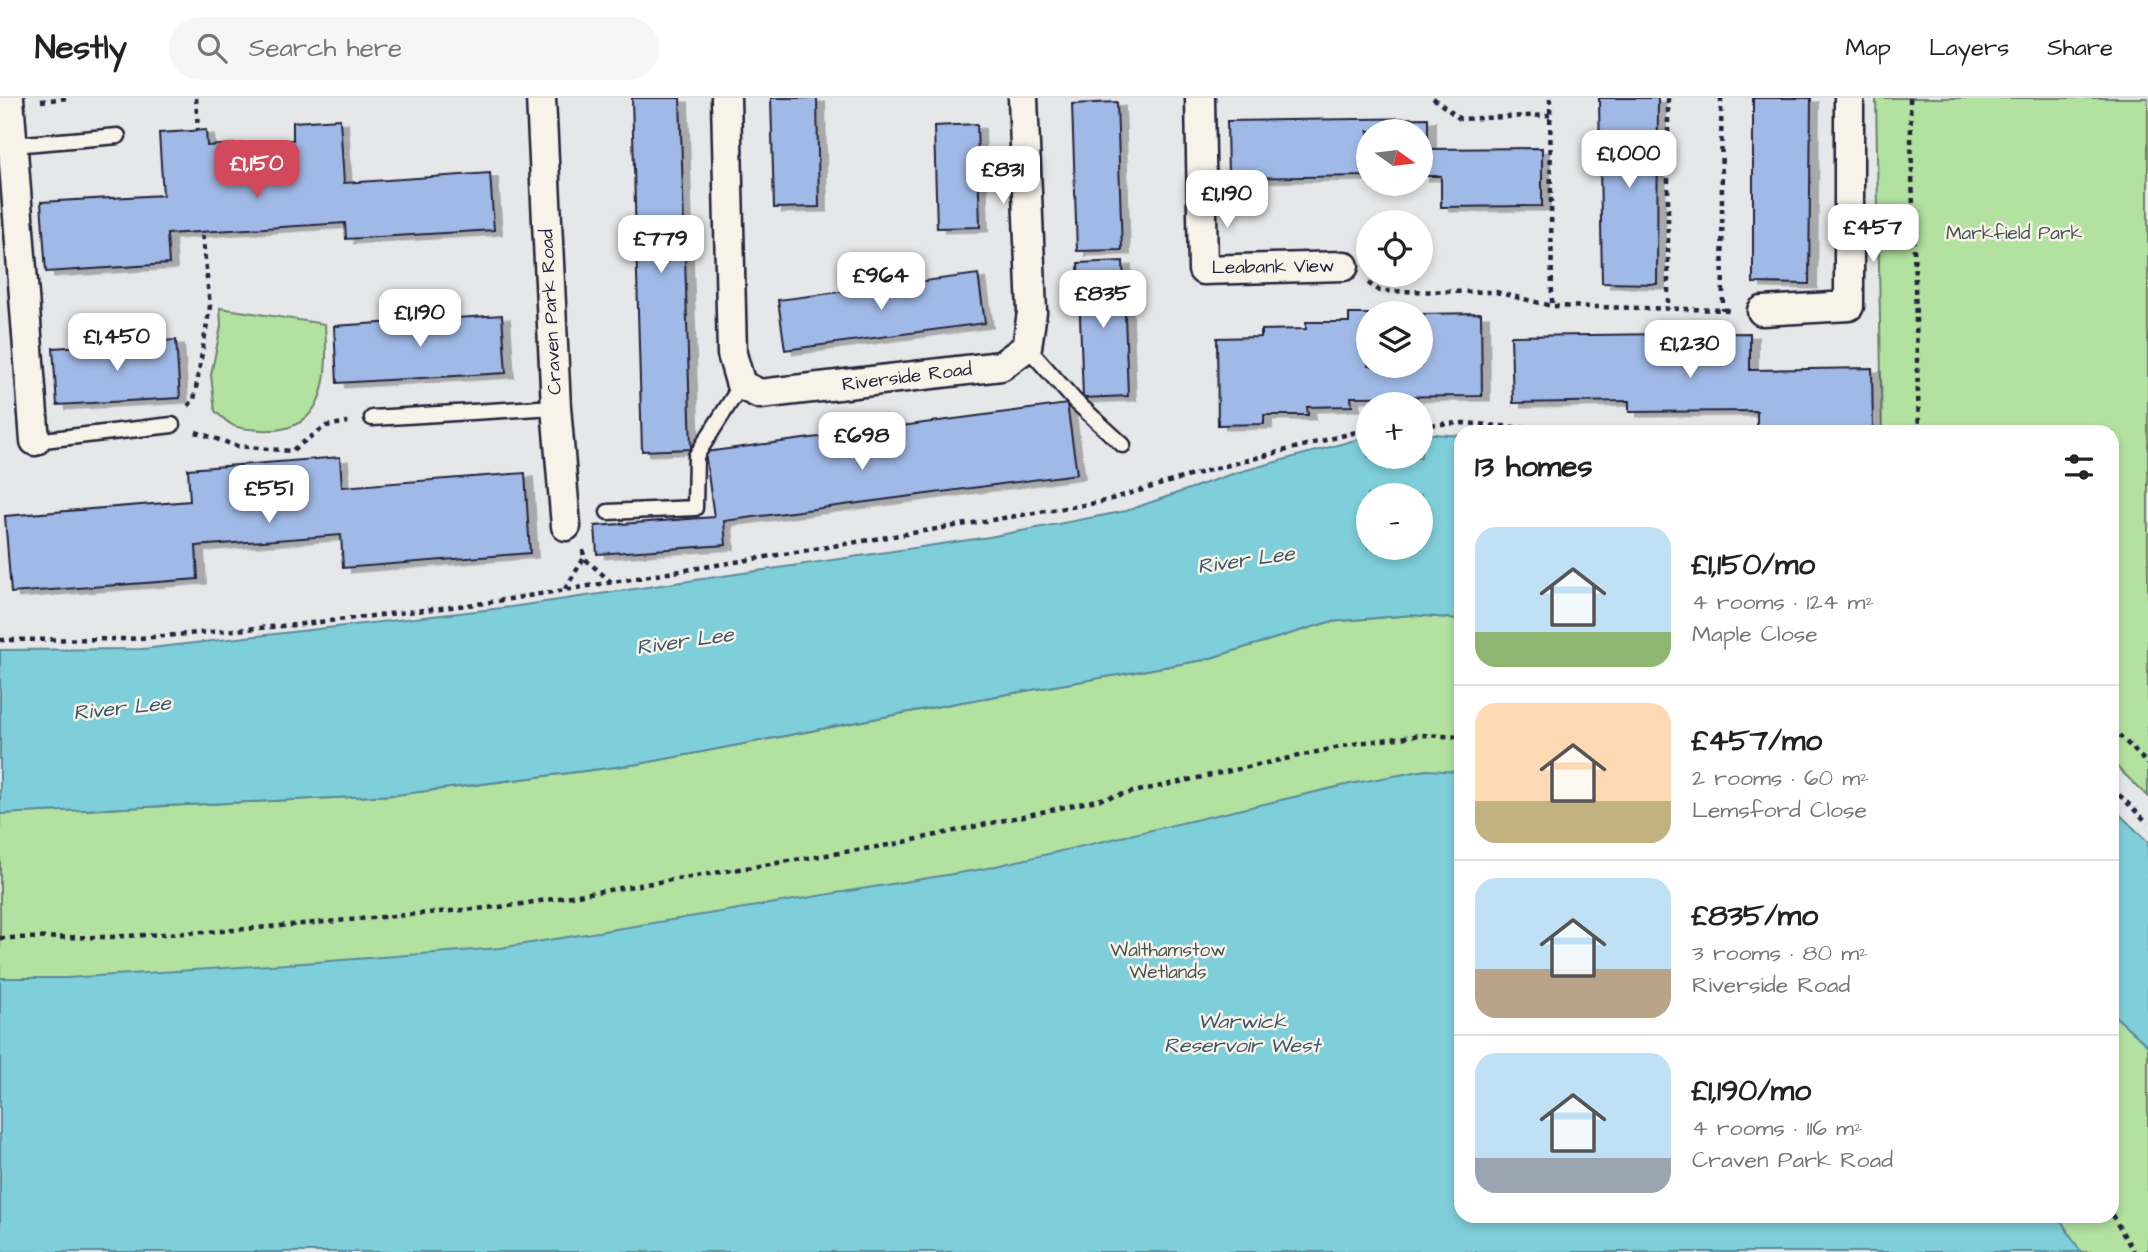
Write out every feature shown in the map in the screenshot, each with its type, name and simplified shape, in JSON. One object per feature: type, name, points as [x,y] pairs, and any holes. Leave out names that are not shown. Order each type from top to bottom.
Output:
[{"type":"street","name":"Craven Park Road","points":[[541,98],[555,407],[566,526]]},
{"type":"street","points":[[726,98],[732,354],[741,385]]},
{"type":"street","points":[[1023,98],[1032,312],[1027,347]]},
{"type":"street","name":"Leabank View","points":[[1200,98],[1203,271],[1344,266]]},
{"type":"street","points":[[1762,311],[1849,306],[1849,98]]},
{"type":"street","points":[[22,100],[13,145],[36,441]]},
{"type":"street","name":"Riverside Road","points":[[741,385],[760,394],[1001,366],[1027,347]]},
{"type":"lane","points":[[13,145],[118,136]]},
{"type":"lane","points":[[1027,347],[1075,401],[1124,445]]},
{"type":"lane","points":[[608,512],[695,508],[696,456],[741,385]]},
{"type":"lane","points":[[372,418],[555,407]]},
{"type":"lane","points":[[36,441],[172,425]]},
{"type":"path","points":[[22,100],[68,98]]},
{"type":"path","points":[[196,98],[198,130]]},
{"type":"path","points":[[1433,98],[1460,118],[1550,115]]},
{"type":"path","points":[[1550,98],[1552,306]]},
{"type":"path","points":[[1668,98],[1668,309]]},
{"type":"path","points":[[1721,98],[1723,310]]},
{"type":"path","points":[[1910,98],[1919,425]]},
{"type":"path","points":[[202,232],[210,306],[194,400],[172,425],[237,446],[290,451],[326,426],[372,418]]},
{"type":"path","points":[[1344,266],[1380,291],[1496,292],[1552,306],[1762,311]]},
{"type":"path","points":[[1433,424],[1489,425]]},
{"type":"path","points":[[0,640],[128,639],[294,625],[485,603],[1101,502],[1213,469],[1356,432]]},
{"type":"path","points":[[565,589],[584,558],[611,582]]},
{"type":"path","points":[[0,938],[108,937],[222,930],[509,905],[895,844],[1358,743],[1422,735],[1454,737]]},
{"type":"path","points":[[2119,735],[2148,764]]},
{"type":"path","points":[[2119,795],[2148,823]]},
{"type":"path","points":[[2117,1223],[2134,1252]]},
{"type":"green space","name":"Markfield Park","points":[[1876,98],[2148,98],[2148,797],[2119,769],[2119,425],[1882,425]]},
{"type":"green space","points":[[220,308],[325,324],[326,362],[320,397],[312,411],[301,422],[284,429],[246,429],[232,425],[215,411],[211,375],[221,326]]},
{"type":"green space","name":"Warwick Reservoir West","points":[[1412,615],[1454,618],[1454,1223],[2119,1223],[2119,1019],[2148,1046],[2148,1252],[0,1252],[0,814],[395,795],[639,764],[956,703],[1204,660],[1329,622]]},
{"type":"water","name":"River Lee","points":[[1433,434],[1454,435],[1454,618],[1412,615],[1329,622],[1204,660],[956,703],[639,764],[395,795],[0,814],[0,650],[142,649],[511,607],[989,537],[1126,511],[1232,474],[1356,440],[1356,469],[1433,469]]},
{"type":"water","name":"Warwick Reservoir West","points":[[1426,770],[1454,772],[1454,1223],[2062,1223],[2081,1252],[0,1252],[0,978],[66,978],[500,948],[983,869],[1350,784]]},
{"type":"water","points":[[2119,814],[2148,842],[2148,1046],[2119,1019]]},
{"type":"building","points":[[632,98],[680,98],[691,449],[642,451]]},
{"type":"building","points":[[771,98],[817,98],[819,207],[774,208]]},
{"type":"building","points":[[1599,98],[1658,98],[1657,284],[1602,283]]},
{"type":"building","points":[[1753,98],[1811,98],[1809,284],[1753,283]]},
{"type":"building","points":[[1117,102],[1122,250],[1077,251],[1072,104]]},
{"type":"building","points":[[1428,118],[1428,119],[1361,119]]},
{"type":"building","points":[[340,119],[344,183],[490,173],[494,230],[346,239],[345,223],[167,234],[169,264],[46,272],[41,202],[163,195],[159,133],[206,130],[207,146],[293,140],[293,122]]},
{"type":"building","points":[[1356,119],[1356,176],[1228,178],[1227,121]]},
{"type":"building","points":[[977,124],[980,227],[937,228],[934,126]]},
{"type":"building","points":[[1542,148],[1542,206],[1441,207],[1441,176],[1433,176],[1433,149]]},
{"type":"building","points":[[1123,261],[1128,396],[1083,398],[1078,263]]},
{"type":"building","points":[[978,274],[985,323],[785,350],[778,300]]},
{"type":"building","points":[[1481,313],[1482,396],[1433,396],[1433,392],[1356,392],[1356,397],[1351,397],[1352,406],[1307,407],[1308,415],[1264,415],[1264,424],[1218,425],[1217,338],[1261,337],[1261,330],[1306,329],[1306,322],[1349,322],[1349,314],[1356,314],[1356,378],[1433,378],[1433,314]]},
{"type":"building","points":[[502,315],[506,373],[337,383],[334,326]]},
{"type":"building","points":[[1750,333],[1750,370],[1872,368],[1873,425],[1757,425],[1757,411],[1629,412],[1629,401],[1513,403],[1511,336]]},
{"type":"building","points":[[176,340],[180,398],[57,405],[53,348]]},
{"type":"building","points":[[1067,404],[1077,474],[724,521],[726,545],[597,554],[595,526],[714,517],[705,452]]},
{"type":"building","points":[[340,457],[342,487],[525,473],[530,553],[343,568],[341,535],[196,546],[198,579],[11,593],[5,516],[190,501],[188,469]]},
{"type":"park label","name":"Walthamstow Wetlands","points":[[1168,961]]}]
